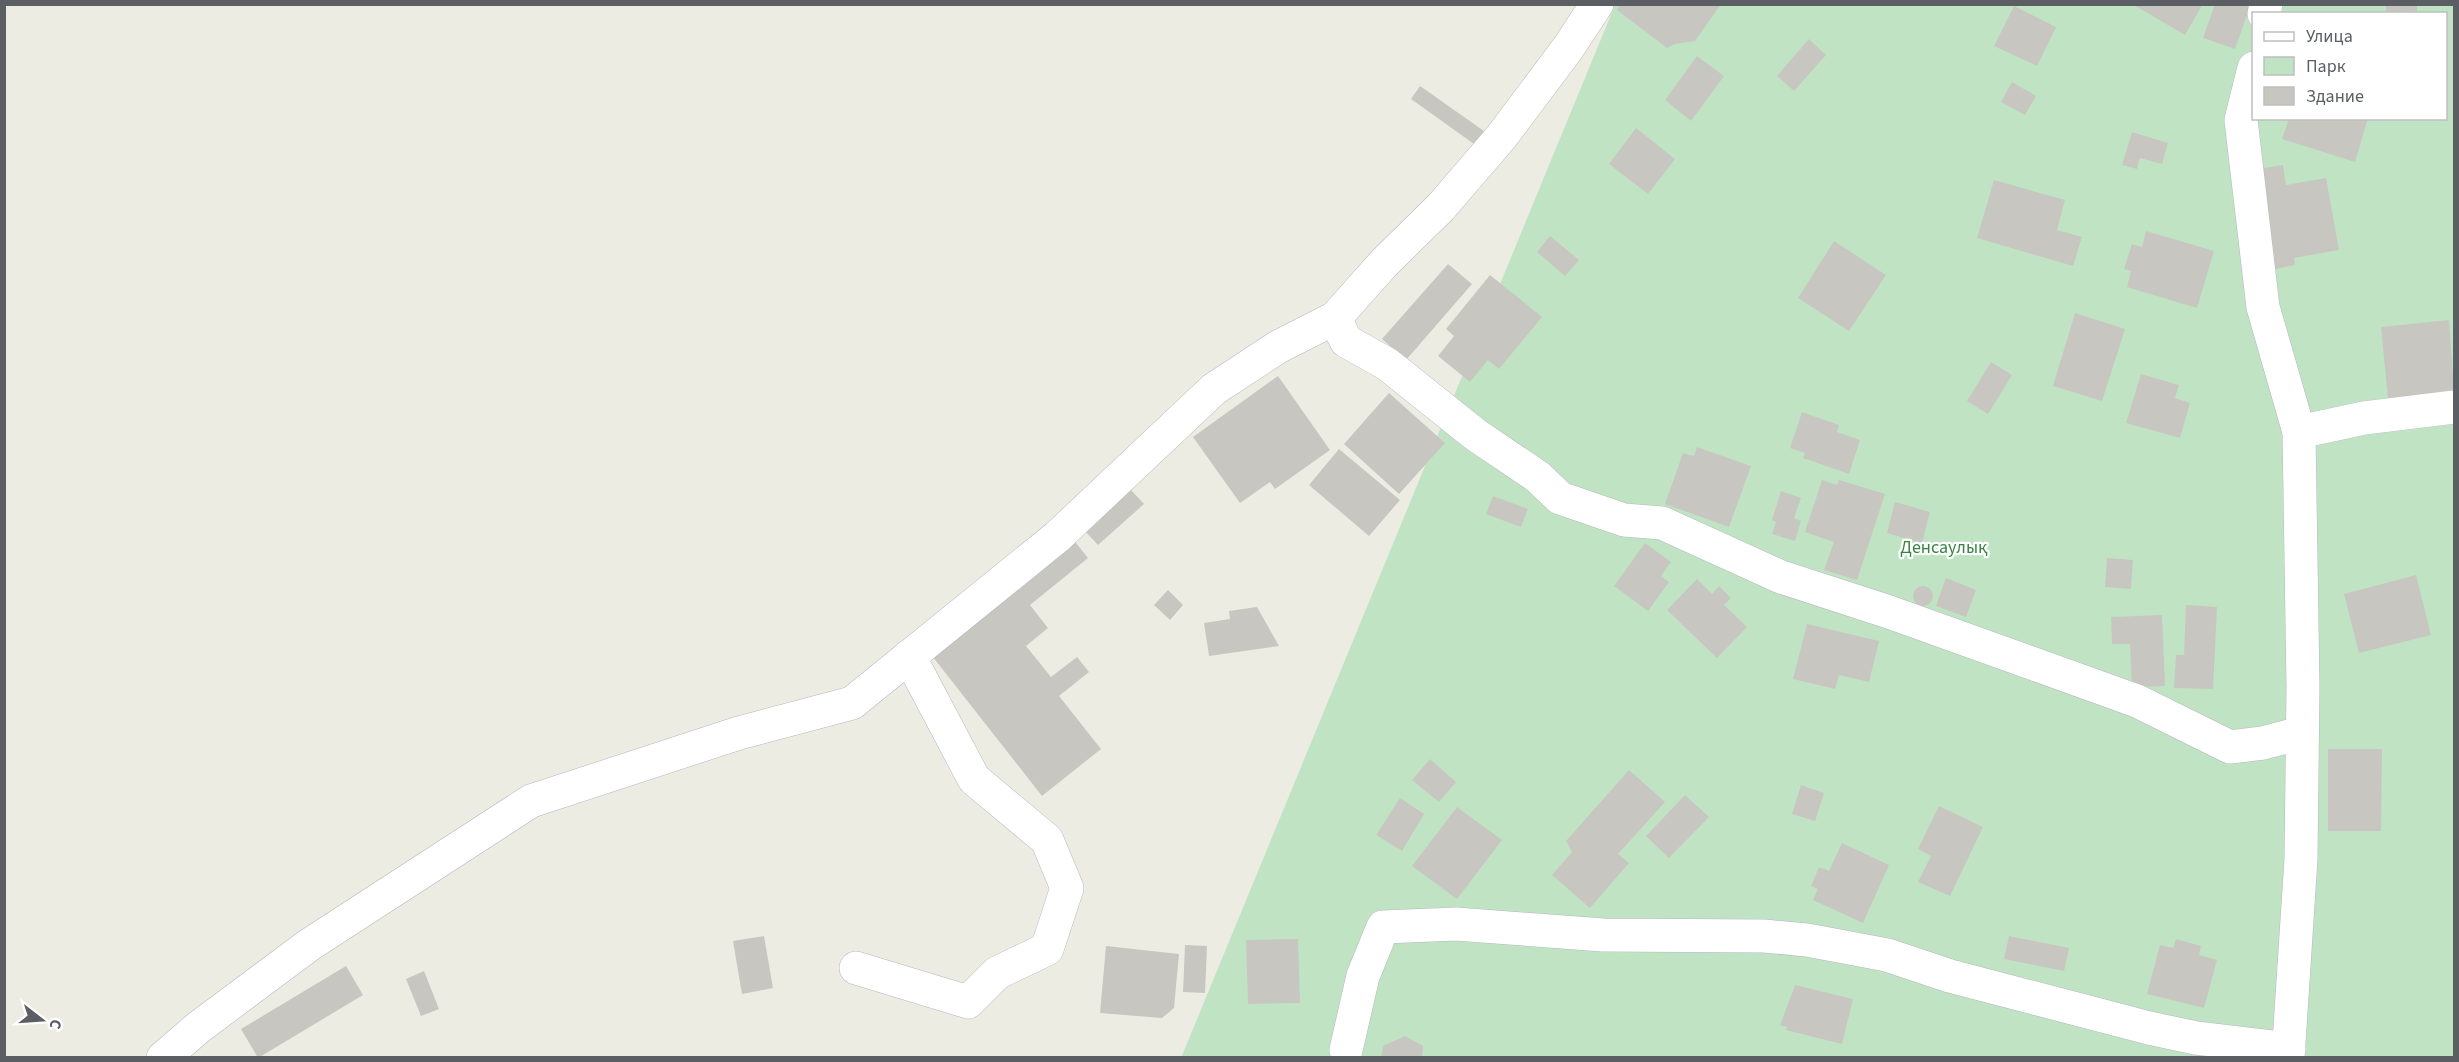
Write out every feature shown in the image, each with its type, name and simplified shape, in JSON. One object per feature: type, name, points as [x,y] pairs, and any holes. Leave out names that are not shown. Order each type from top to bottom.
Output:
[{"type":"street","points":[[163,1058],[199,1027],[309,945],[531,801],[739,734],[852,703],[976,605],[1057,537],[1214,389],[1278,346],[1335,318],[1384,263],[1441,207],[1502,136],[1568,48],[1597,4]]},
{"type":"street","points":[[1346,1050],[1363,976],[1383,927],[1456,924],[1603,935],[1764,936],[1807,940],[1887,955],[1950,976],[2149,1028],[2288,1053],[2301,859],[2302,566],[2299,432],[2263,307],[2241,120],[2252,72]]},
{"type":"street","points":[[1335,318],[1346,341],[1387,364],[1476,435],[1538,477],[1560,498],[1624,520],[1662,523],[1781,577],[1889,612],[2137,701],[2230,747],[2263,743],[2301,733]]},
{"type":"street","points":[[2299,432],[2364,418],[2454,408]]},
{"type":"street","points":[[856,968],[968,1002],[997,973],[1047,949],[1067,888],[1047,840],[974,779],[909,656]]},
{"type":"green space","name":"Денсаулық","points":[[1615,5],[2454,5],[2454,1057],[1181,1058]]},
{"type":"building","points":[[1621,4],[1721,4],[1695,41],[1675,44],[1667,48],[1617,10]]},
{"type":"building","points":[[2132,4],[2203,4],[2185,35]]},
{"type":"building","points":[[2215,4],[2251,4],[2235,49],[2203,38]]},
{"type":"building","points":[[2386,4],[2417,4],[2417,11],[2386,12]]},
{"type":"building","points":[[2014,6],[2056,27],[2037,66],[1994,46]]},
{"type":"building","points":[[1809,39],[1826,55],[1794,91],[1777,76]]},
{"type":"building","points":[[1697,56],[1724,76],[1691,121],[1665,100]]},
{"type":"building","points":[[2012,82],[2036,96],[2025,115],[2001,102]]},
{"type":"building","points":[[1420,86],[1484,131],[1474,144],[1411,99]]},
{"type":"building","points":[[2288,120],[2367,120],[2355,162],[2282,139]]},
{"type":"building","points":[[1636,128],[1675,159],[1648,194],[1609,164]]},
{"type":"building","points":[[2132,132],[2168,143],[2162,164],[2140,158],[2137,169],[2122,165]]},
{"type":"building","points":[[2283,165],[2286,185],[2326,178],[2339,250],[2294,258],[2295,265],[2275,269],[2258,169]]},
{"type":"building","points":[[1994,180],[2065,200],[2057,230],[2082,237],[2073,266],[1977,238]]},
{"type":"building","points":[[2146,231],[2214,251],[2197,308],[2127,287],[2131,271],[2124,269],[2132,244],[2142,247]]},
{"type":"building","points":[[1550,236],[1579,260],[1565,276],[1537,252]]},
{"type":"building","points":[[1834,241],[1886,275],[1849,331],[1798,298]]},
{"type":"building","points":[[1448,264],[1472,284],[1406,360],[1382,339]]},
{"type":"building","points":[[1490,275],[1542,317],[1499,369],[1488,360],[1470,382],[1438,356],[1454,336],[1446,329]]},
{"type":"building","points":[[2075,313],[2125,329],[2102,401],[2053,386]]},
{"type":"building","points":[[2449,320],[2454,392],[2388,399],[2381,327]]},
{"type":"building","points":[[1991,362],[2012,375],[1988,414],[1967,401]]},
{"type":"building","points":[[2141,374],[2179,385],[2175,398],[2190,403],[2180,438],[2126,423]]},
{"type":"building","points":[[1278,376],[1330,450],[1275,489],[1270,482],[1240,503],[1193,437]]},
{"type":"building","points":[[1389,393],[1445,443],[1399,494],[1344,444]]},
{"type":"building","points":[[1802,412],[1839,425],[1837,432],[1860,440],[1849,474],[1803,458],[1805,453],[1790,448]]},
{"type":"building","points":[[1697,447],[1751,466],[1729,527],[1665,504],[1683,453],[1694,456]]},
{"type":"building","points":[[1339,449],[1400,500],[1369,536],[1309,485]]},
{"type":"building","points":[[1822,480],[1837,485],[1839,480],[1885,494],[1857,580],[1824,570],[1834,542],[1805,532]]},
{"type":"building","points":[[1131,490],[1144,504],[1098,545],[1085,531]]},
{"type":"building","points":[[1781,491],[1801,498],[1794,518],[1801,521],[1795,541],[1772,534],[1776,522],[1772,520]]},
{"type":"building","points":[[1493,496],[1528,509],[1521,527],[1486,514]]},
{"type":"building","points":[[1895,502],[1930,512],[1922,543],[1887,533]]},
{"type":"building","points":[[1072,538],[1088,558],[1030,605],[1048,628],[1026,646],[1051,677],[1077,657],[1089,672],[1059,696],[1101,749],[1042,796],[929,652]]},
{"type":"building","points":[[1645,543],[1671,562],[1661,576],[1669,582],[1648,611],[1614,586]]},
{"type":"building","points":[[2107,558],[2133,560],[2131,589],[2105,587]]},
{"type":"building","points":[[2416,575],[2431,635],[2359,653],[2344,594]]},
{"type":"building","points":[[1946,578],[1976,590],[1966,617],[1936,606]]},
{"type":"building","points":[[1697,579],[1712,594],[1719,586],[1731,598],[1724,605],[1747,627],[1717,658],[1667,610]]},
{"type":"building","points":[[1919,586],[1927,586],[1933,592],[1933,600],[1927,606],[1919,606],[1913,600],[1913,592]]},
{"type":"building","points":[[1168,590],[1183,605],[1170,620],[1154,605]]},
{"type":"building","points":[[2186,605],[2217,607],[2213,689],[2174,688],[2176,655],[2184,655]]},
{"type":"building","points":[[1257,607],[1279,646],[1209,656],[1204,623],[1230,619],[1229,611]]},
{"type":"building","points":[[2162,615],[2165,686],[2132,687],[2130,644],[2112,644],[2111,617]]},
{"type":"building","points":[[1807,624],[1879,641],[1869,682],[1839,675],[1835,689],[1793,679]]},
{"type":"building","points":[[2328,749],[2382,749],[2381,831],[2328,831]]},
{"type":"building","points":[[1430,759],[1456,782],[1439,802],[1412,780]]},
{"type":"building","points":[[1629,770],[1665,802],[1618,854],[1629,863],[1590,908],[1552,875],[1572,852],[1566,841]]},
{"type":"building","points":[[1801,785],[1824,793],[1815,821],[1792,814]]},
{"type":"building","points":[[1685,795],[1709,817],[1669,858],[1646,836]]},
{"type":"building","points":[[1400,798],[1424,814],[1402,851],[1376,835]]},
{"type":"building","points":[[1939,806],[1983,827],[1950,896],[1918,882],[1931,856],[1918,849]]},
{"type":"building","points":[[1457,807],[1502,840],[1457,899],[1412,866]]},
{"type":"building","points":[[1842,843],[1889,865],[1863,923],[1813,900],[1818,889],[1811,886],[1819,867],[1829,871]]},
{"type":"building","points":[[764,936],[773,988],[742,994],[733,941]]},
{"type":"building","points":[[2009,936],[2069,948],[2064,971],[2004,959]]},
{"type":"building","points":[[1298,939],[1300,1003],[1248,1004],[1246,940]]},
{"type":"building","points":[[2176,939],[2201,946],[2199,955],[2217,960],[2204,1008],[2147,994],[2160,945],[2173,948]]},
{"type":"building","points":[[1185,945],[1207,946],[1205,993],[1183,992]]},
{"type":"building","points":[[1106,946],[1179,954],[1174,1008],[1162,1018],[1100,1013]]},
{"type":"building","points":[[346,966],[363,995],[258,1058],[241,1029]]},
{"type":"building","points":[[424,971],[439,1009],[421,1016],[406,979]]},
{"type":"building","points":[[1795,985],[1853,999],[1842,1044],[1786,1030],[1787,1027],[1780,1025]]},
{"type":"building","points":[[1405,1036],[1423,1046],[1422,1058],[1381,1058],[1383,1046]]}]
